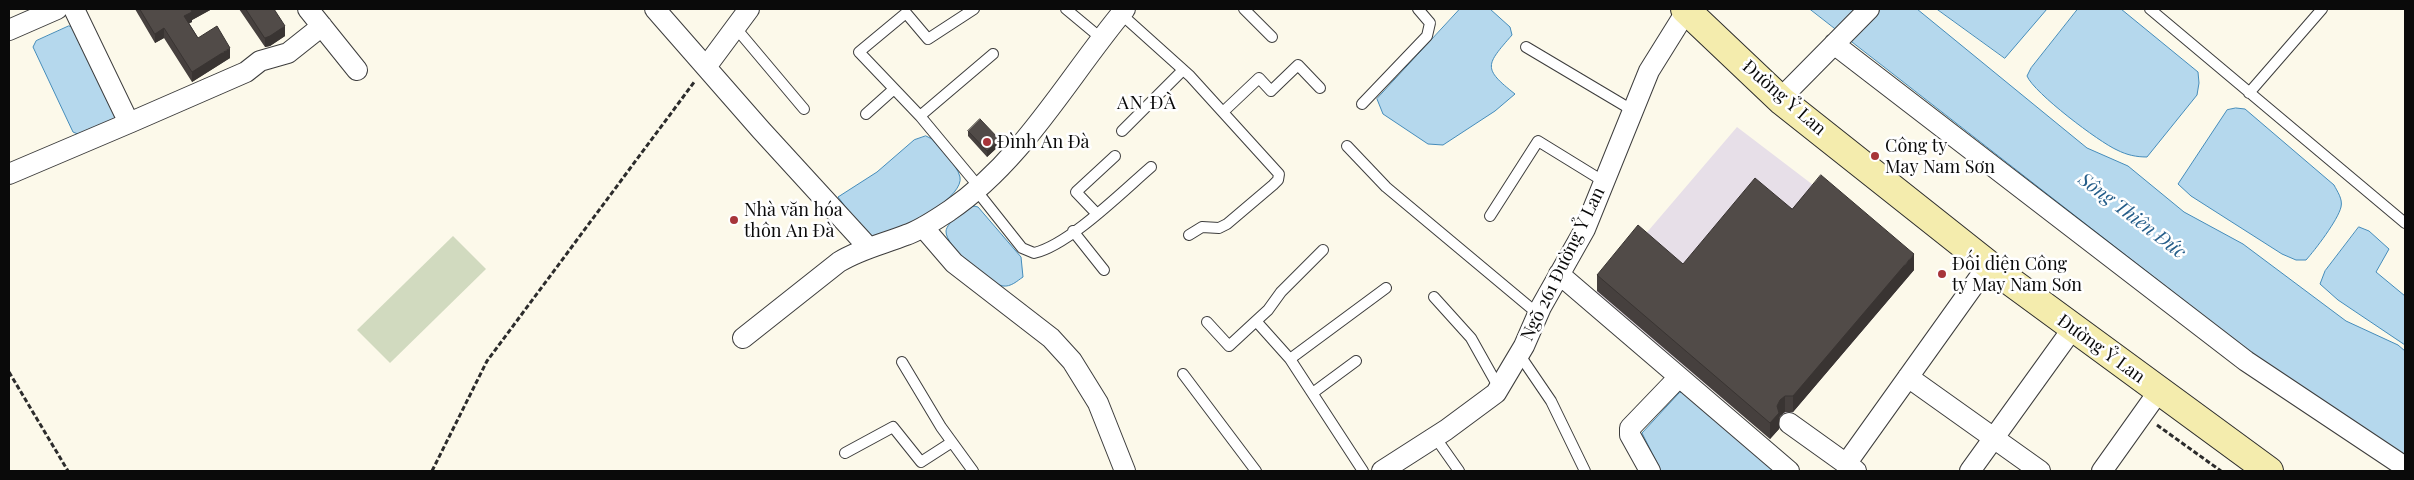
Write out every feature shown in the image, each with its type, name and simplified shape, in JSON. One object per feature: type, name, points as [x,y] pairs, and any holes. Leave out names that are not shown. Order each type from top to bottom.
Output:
[{"type":"main road","name":"Đường Ỷ Lan","points":[[1686,10],[1780,99],[1989,264],[2073,328],[2270,471]]},
{"type":"street","points":[[9,30],[31,14],[57,9]]},
{"type":"street","points":[[74,9],[129,124]]},
{"type":"street","points":[[308,9],[357,70]]},
{"type":"street","points":[[655,9],[869,248]]},
{"type":"street","points":[[706,67],[749,9]]},
{"type":"street","points":[[1780,99],[1868,9]]},
{"type":"street","name":"Ngõ 261 Đường Ỷ Lan","points":[[1382,471],[1435,437],[1496,393],[1519,354],[1559,274],[1585,229],[1649,71],[1686,10]]},
{"type":"street","points":[[743,338],[839,262],[869,248],[909,234],[949,211],[978,188],[1034,129],[1123,11]]},
{"type":"street","points":[[9,174],[129,124],[246,72],[260,61],[288,54],[322,26]]},
{"type":"street","points":[[1834,44],[2246,361],[2405,467]]},
{"type":"street","points":[[923,226],[942,251],[961,269],[1061,348],[1081,374],[1098,403],[1125,471]]},
{"type":"street","points":[[1788,423],[1852,467],[1908,377],[1989,264]]},
{"type":"street","points":[[1559,274],[1789,471]]},
{"type":"street","points":[[1970,471],[2073,328]]},
{"type":"street","points":[[1650,471],[1630,436],[1630,428],[1679,377]]},
{"type":"street","points":[[1908,377],[2040,471]]},
{"type":"street","points":[[2102,471],[2160,391]]},
{"type":"lane","points":[[974,9],[928,39],[906,13],[859,52],[920,116],[978,188],[1022,248],[1027,252],[1042,251],[1073,231],[1151,167]]},
{"type":"lane","points":[[1066,9],[1102,38]]},
{"type":"lane","points":[[1244,9],[1272,37]]},
{"type":"lane","points":[[1362,104],[1428,36],[1430,23],[1418,9]]},
{"type":"lane","points":[[2150,9],[2405,223]]},
{"type":"lane","points":[[2249,93],[2322,9]]},
{"type":"lane","points":[[1123,11],[1183,70],[1279,174],[1278,180],[1227,224],[1219,228],[1202,226],[1189,235]]},
{"type":"lane","points":[[735,27],[804,109]]},
{"type":"lane","points":[[1526,47],[1632,110]]},
{"type":"lane","points":[[920,116],[993,54]]},
{"type":"lane","points":[[1223,112],[1258,78],[1271,91],[1298,65],[1320,88]]},
{"type":"lane","points":[[1122,131],[1183,70]]},
{"type":"lane","points":[[866,114],[894,89]]},
{"type":"lane","points":[[1490,216],[1538,140],[1603,181]]},
{"type":"lane","points":[[1347,146],[1386,187],[1538,314]]},
{"type":"lane","points":[[1096,213],[1076,192],[1115,156]]},
{"type":"lane","points":[[1073,231],[1104,270]]},
{"type":"lane","points":[[1207,322],[1229,346],[1268,310],[1281,292],[1323,250]]},
{"type":"lane","points":[[1290,359],[1386,288]]},
{"type":"lane","points":[[1434,297],[1471,338],[1499,388]]},
{"type":"lane","points":[[1256,321],[1290,359],[1314,392],[1363,471]]},
{"type":"lane","points":[[1519,354],[1552,401],[1585,471]]},
{"type":"lane","points":[[1314,392],[1356,361]]},
{"type":"lane","points":[[902,362],[952,442],[973,471]]},
{"type":"lane","points":[[1183,374],[1256,471]]},
{"type":"lane","points":[[845,453],[893,427],[922,462],[952,442]]},
{"type":"lane","points":[[1435,437],[1460,471]]},
{"type":"path","points":[[432,471],[487,361],[706,67]]},
{"type":"path","points":[[9,372],[68,471]]},
{"type":"path","points":[[2143,414],[2221,471]]},
{"type":"shaded area","points":[[1737,127],[1821,191],[1914,270],[1770,439],[1596,292]]},
{"type":"green space","points":[[453,236],[486,269],[390,363],[357,330]]},
{"type":"water","points":[[1460,9],[1490,9],[1510,27],[1512,35],[1497,53],[1491,66],[1497,78],[1515,94],[1495,111],[1443,145],[1428,144],[1383,114],[1377,99]]},
{"type":"water","name":"Sông Thiên Đức","points":[[1810,9],[1917,9],[2087,148],[2128,166],[2184,212],[2243,244],[2346,321],[2398,345],[2405,351],[2405,457],[2263,362]]},
{"type":"water","points":[[1937,9],[2047,9],[2005,58]]},
{"type":"water","points":[[2078,9],[2121,9],[2198,72],[2197,95],[2147,157],[2124,153],[2096,137],[2041,94],[2027,76],[2031,68]]},
{"type":"water","points":[[69,26],[73,27],[116,115],[114,119],[80,135],[73,132],[33,47],[36,41]]},
{"type":"water","points":[[2245,109],[2334,185],[2339,195],[2341,207],[2336,219],[2306,260],[2296,260],[2282,254],[2191,196],[2178,184],[2227,110]]},
{"type":"water","points":[[926,136],[932,139],[955,167],[960,177],[959,184],[954,192],[937,208],[915,222],[895,232],[869,238],[838,197],[877,172],[914,140]]},
{"type":"water","points":[[974,206],[978,207],[1021,257],[1023,277],[1011,285],[1003,286],[996,284],[978,272],[952,246],[948,238],[947,227],[962,212]]},
{"type":"water","points":[[2359,227],[2369,231],[2389,249],[2376,272],[2405,296],[2405,345],[2338,300],[2320,284],[2325,271]]},
{"type":"water","points":[[1684,392],[1778,471],[1661,471],[1642,433],[1679,393]]},
{"type":"building","points":[[140,9],[194,9],[184,16],[198,38],[217,26],[230,48],[192,72],[164,28],[155,34]]},
{"type":"building","points":[[246,9],[274,9],[285,26],[265,38]]},
{"type":"building","points":[[980,119],[1000,140],[987,151],[968,131]]},
{"type":"building","points":[[1821,175],[1914,254],[1793,396],[1785,396],[1780,400],[1777,406],[1779,413],[1770,423],[1597,275],[1638,225],[1683,264],[1755,178],[1792,209]]},
{"type":"place","name":"Đình An Đà","points":[[987,142]]},
{"type":"place","name":"Công ty May Nam Sơn","points":[[1875,156]]},
{"type":"place","name":"Nhà văn hóa thôn An Đà","points":[[734,220]]},
{"type":"place","name":"Đối diện Công ty May Nam Sơn","points":[[1942,274]]},
{"type":"district","name":"AN ĐÀ","points":[[1147,103]]}]
